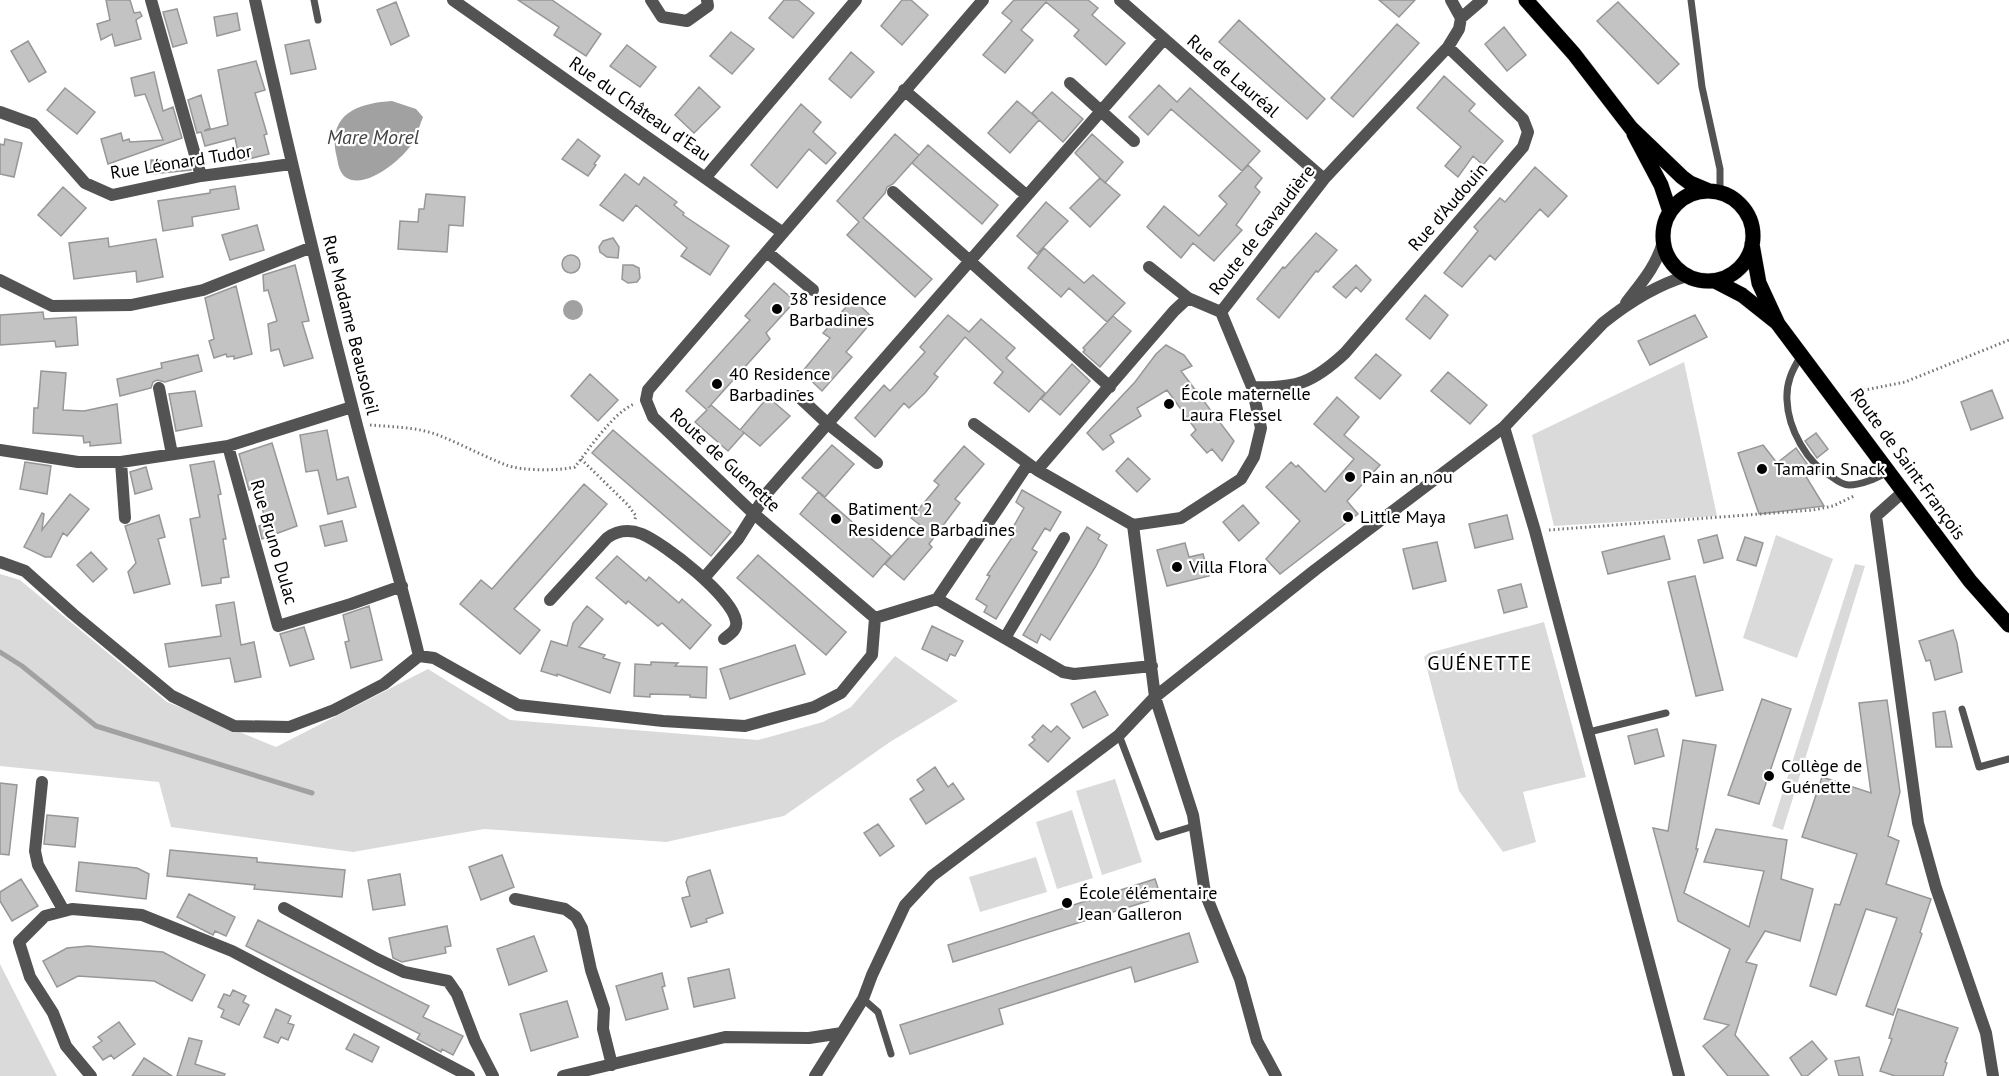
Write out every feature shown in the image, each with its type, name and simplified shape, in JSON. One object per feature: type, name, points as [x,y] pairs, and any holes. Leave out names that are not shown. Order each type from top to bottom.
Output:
[{"type":"main road","points":[[1526,0],[1574,54],[1631,128],[1682,177],[1690,183],[1727,196],[1739,204],[1748,216],[1752,230],[1752,244],[1748,257],[1728,276],[1715,281],[1701,280],[1687,276],[1671,262],[1663,242],[1663,232],[1670,212],[1684,198],[1693,194],[1716,193]]},
{"type":"main road","points":[[1631,128],[1661,185],[1670,212]]},
{"type":"main road","name":"Route de Saint-François","points":[[1752,244],[1759,283],[1778,324]]},
{"type":"main road","name":"Route de Saint-François","points":[[1715,281],[1742,295],[1778,324],[1970,581],[2009,625]]},
{"type":"street","points":[[151,0],[201,176]]},
{"type":"street","name":"Rue Madame Beausoleil","points":[[255,0],[291,164],[352,407],[419,656]]},
{"type":"street","name":"Rue du Château d'Eau","points":[[453,0],[705,178],[855,0]]},
{"type":"street","points":[[651,0],[662,17],[687,21],[708,6],[707,0]]},
{"type":"street","points":[[646,400],[648,390],[983,0]]},
{"type":"street","name":"Rue de Lauréal","points":[[1120,0],[1324,179]]},
{"type":"street","points":[[1451,0],[1461,18]]},
{"type":"street","name":"Route de Gavaudière","points":[[1133,525],[1181,518],[1241,478],[1254,457],[1260,428],[1252,387],[1221,312],[1324,179],[1448,47],[1459,29],[1461,18],[1482,0]]},
{"type":"street","points":[[704,578],[738,539],[767,493],[1164,39]]},
{"type":"street","name":"Rue d'Audouin","points":[[1252,387],[1278,388],[1305,383],[1326,371],[1345,353],[1524,147],[1528,132],[1523,118],[1448,47]]},
{"type":"street","points":[[1070,83],[1134,141]]},
{"type":"street","points":[[904,90],[1026,195]]},
{"type":"street","name":"Rue Léonard Tudor","points":[[0,112],[33,124],[85,183],[112,195],[201,176],[291,164]]},
{"type":"street","points":[[705,178],[783,233]]},
{"type":"street","points":[[893,192],[1110,387]]},
{"type":"street","points":[[1621,308],[1659,258],[1663,242]]},
{"type":"street","points":[[0,280],[52,306],[131,305],[203,290],[312,247]]},
{"type":"street","points":[[767,252],[813,290]]},
{"type":"street","points":[[1149,267],[1188,298],[1221,312]]},
{"type":"street","points":[[815,1076],[863,999],[905,905],[932,876],[1119,735],[1155,697],[1315,570],[1504,427],[1603,323],[1621,308],[1665,283],[1687,276]]},
{"type":"street","points":[[0,562],[25,571],[172,696],[234,726],[289,726],[334,710],[384,684],[419,656],[434,658],[518,705],[663,721],[745,726],[814,707],[841,693],[872,655],[875,618],[937,599],[1032,467],[1110,387],[1174,311],[1188,298]]},
{"type":"street","points":[[159,388],[172,454]]},
{"type":"street","points":[[798,396],[877,464]]},
{"type":"street","name":"Route de Guenette","points":[[646,400],[653,417],[753,513],[875,618]]},
{"type":"street","points":[[0,450],[78,462],[121,462],[228,446],[352,407]]},
{"type":"street","points":[[974,424],[1032,467],[1133,525],[1155,697],[1193,815],[1205,893],[1240,979],[1257,1041],[1276,1076]]},
{"type":"street","points":[[1504,427],[1536,531],[1679,1076]]},
{"type":"street","name":"Rue Bruno Dulac","points":[[228,446],[278,626],[402,586]]},
{"type":"street","points":[[121,462],[125,518]]},
{"type":"street","points":[[1903,492],[1876,516],[1918,823],[1936,888],[1986,1033],[1993,1076]]},
{"type":"street","points":[[550,600],[607,538],[617,531],[630,531],[652,539],[704,578],[730,608],[737,622],[734,631],[724,639]]},
{"type":"street","points":[[1005,638],[1064,538]]},
{"type":"street","points":[[937,599],[1063,672],[1074,674],[1152,666]]},
{"type":"street","points":[[42,782],[35,851],[38,865],[64,911]]},
{"type":"street","points":[[515,899],[565,909],[576,916],[582,928],[591,970],[604,1009],[603,1029],[612,1065]]},
{"type":"street","points":[[284,908],[404,972],[448,981],[457,994],[475,1041],[493,1076]]},
{"type":"street","points":[[91,1076],[66,1046],[53,1013],[30,977],[19,942],[45,916],[72,909],[142,915],[232,951],[469,1076]]},
{"type":"street","points":[[563,1076],[724,1037],[809,1038],[842,1033]]},
{"type":"lane","points":[[314,0],[318,20]]},
{"type":"lane","points":[[1691,0],[1702,87],[1720,169],[1716,193]]},
{"type":"lane","points":[[1802,354],[1790,376],[1786,402],[1798,440],[1808,458],[1820,470],[1847,485],[1869,481],[1888,472]]},
{"type":"lane","points":[[1962,709],[1979,767],[2009,759]]},
{"type":"lane","points":[[1588,732],[1666,713]]},
{"type":"lane","points":[[1119,735],[1158,837],[1194,826]]},
{"type":"lane","points":[[863,999],[878,1012],[891,1054]]},
{"type":"path","points":[[1833,396],[1905,382],[2009,340]]},
{"type":"path","points":[[357,423],[420,430],[440,435],[508,466],[568,469],[574,467],[613,420],[628,406],[646,400]]},
{"type":"path","points":[[581,459],[628,505],[636,516],[630,531]]},
{"type":"path","points":[[1536,531],[1813,510],[1846,502],[1857,495],[1860,483]]},
{"type":"shaded area","points":[[1684,362],[1717,516],[1554,526],[1532,435]]},
{"type":"shaded area","points":[[1776,535],[1833,559],[1797,658],[1743,638]]},
{"type":"shaded area","points":[[1855,564],[1865,566],[1783,830],[1772,826]]},
{"type":"shaded area","points":[[0,574],[20,580],[167,702],[276,747],[428,669],[510,720],[758,740],[823,722],[851,707],[895,656],[958,701],[890,742],[784,816],[666,842],[484,829],[353,852],[171,827],[159,782],[0,766]]},
{"type":"shaded area","points":[[1544,622],[1586,777],[1523,792],[1536,842],[1503,852],[1459,791],[1424,657],[1429,653]]},
{"type":"shaded area","points":[[1115,779],[1142,862],[1102,875],[1076,791]]},
{"type":"shaded area","points":[[1072,810],[1093,878],[1057,889],[1036,822]]},
{"type":"shaded area","points":[[1036,857],[1047,892],[980,912],[969,877]]},
{"type":"shaded area","points":[[0,964],[57,1076],[0,1076]]},
{"type":"water","name":"Mare Morel","points":[[392,101],[416,109],[423,117],[415,139],[403,155],[373,177],[352,180],[344,176],[338,165],[335,140],[341,120],[357,108]]},
{"type":"water","points":[[573,300],[580,303],[583,310],[580,317],[573,320],[566,317],[563,310],[566,303]]},
{"type":"building","points":[[106,0],[130,0],[134,13],[140,12],[142,16],[136,20],[141,39],[115,46],[112,34],[101,40],[97,24],[110,20]]},
{"type":"building","points":[[518,0],[552,0],[601,34],[586,56],[554,35],[559,27]]},
{"type":"building","points":[[784,0],[798,0],[814,13],[793,38],[769,18]]},
{"type":"building","points":[[902,0],[911,0],[928,15],[902,45],[881,26]]},
{"type":"building","points":[[1014,0],[1088,0],[1098,8],[1092,15],[1125,43],[1106,65],[1074,36],[1079,30],[1046,2],[1021,30],[1033,40],[1005,73],[983,55],[1012,21],[1002,13]]},
{"type":"building","points":[[1379,0],[1415,0],[1399,17]]},
{"type":"building","points":[[396,2],[409,36],[391,45],[377,10]]},
{"type":"building","points":[[1618,2],[1679,64],[1658,84],[1597,21]]},
{"type":"building","points":[[177,9],[187,43],[173,47],[163,12]]},
{"type":"building","points":[[237,13],[240,30],[217,36],[214,17]]},
{"type":"building","points":[[1239,20],[1325,99],[1307,119],[1219,42]]},
{"type":"building","points":[[1397,24],[1419,43],[1353,117],[1331,98]]},
{"type":"building","points":[[1504,27],[1526,55],[1507,71],[1485,44]]},
{"type":"building","points":[[731,32],[754,49],[732,74],[710,56]]},
{"type":"building","points":[[309,40],[316,69],[291,74],[285,45]]},
{"type":"building","points":[[28,41],[46,72],[29,82],[11,51]]},
{"type":"building","points":[[627,45],[656,67],[640,87],[610,66]]},
{"type":"building","points":[[851,52],[874,72],[851,98],[829,79]]},
{"type":"building","points":[[256,61],[265,90],[255,93],[267,134],[264,135],[269,154],[240,161],[235,138],[205,146],[201,132],[197,133],[188,100],[201,95],[210,128],[204,131],[228,125],[218,70]]},
{"type":"building","points":[[154,72],[163,111],[173,107],[182,138],[108,164],[101,139],[121,133],[123,141],[129,139],[130,142],[163,140],[145,94],[135,96],[131,78]]},
{"type":"building","points":[[1444,76],[1475,104],[1469,111],[1503,141],[1483,165],[1473,156],[1458,177],[1445,166],[1461,147],[1417,108]]},
{"type":"building","points":[[1159,85],[1177,102],[1190,88],[1260,151],[1242,171],[1171,109],[1148,135],[1129,117]]},
{"type":"building","points":[[699,87],[720,107],[694,133],[675,115]]},
{"type":"building","points":[[65,88],[95,112],[77,134],[47,110]]},
{"type":"building","points":[[1052,92],[1083,119],[1063,142],[1039,120],[1010,153],[988,133],[1017,101],[1038,119],[1032,113]]},
{"type":"building","points":[[801,104],[821,122],[813,132],[836,153],[826,164],[809,149],[777,188],[751,165]]},
{"type":"building","points":[[895,134],[919,155],[893,184],[887,187],[885,193],[863,218],[932,279],[915,297],[847,235],[859,222],[837,201]]},
{"type":"building","points":[[1092,134],[1123,162],[1105,183],[1075,153]]},
{"type":"building","points":[[5,139],[22,143],[14,177],[0,174],[0,144],[4,145]]},
{"type":"building","points":[[578,139],[600,156],[588,176],[562,159]]},
{"type":"building","points":[[928,145],[998,205],[982,224],[912,163]]},
{"type":"building","points":[[151,160],[189,162],[191,170],[151,174]]},
{"type":"building","points":[[1248,165],[1262,178],[1255,187],[1260,192],[1236,225],[1242,230],[1214,261],[1193,243],[1181,258],[1147,227],[1164,206],[1199,236],[1227,204],[1219,196]]},
{"type":"building","points":[[1535,167],[1567,196],[1548,217],[1540,209],[1495,260],[1490,255],[1462,287],[1444,273],[1478,231],[1474,227],[1500,198],[1505,202]]},
{"type":"building","points":[[625,174],[639,185],[644,177],[677,202],[674,205],[684,213],[683,215],[729,246],[710,275],[681,256],[687,248],[636,205],[623,221],[600,205]]},
{"type":"building","points":[[1100,178],[1120,195],[1090,227],[1070,208]]},
{"type":"building","points":[[235,186],[239,209],[192,217],[193,226],[163,231],[158,201],[210,193],[210,190]]},
{"type":"building","points":[[63,187],[86,208],[61,236],[38,215]]},
{"type":"building","points":[[426,194],[465,197],[463,226],[449,225],[447,252],[398,249],[400,221],[418,222],[419,209],[424,209]]},
{"type":"building","points":[[1046,202],[1068,221],[1037,254],[1017,236]]},
{"type":"building","points":[[257,225],[264,250],[230,260],[222,235]]},
{"type":"building","points":[[1316,233],[1337,250],[1318,272],[1316,271],[1279,318],[1257,299],[1283,267],[1285,268]]},
{"type":"building","points":[[108,238],[109,247],[156,239],[163,277],[137,282],[136,271],[74,279],[69,243]]},
{"type":"building","points":[[613,238],[619,247],[618,258],[607,257],[600,252],[599,247],[603,241]]},
{"type":"building","points":[[1044,248],[1084,283],[1093,275],[1125,303],[1107,322],[1069,288],[1061,297],[1028,268]]},
{"type":"building","points":[[571,255],[579,260],[580,264],[575,272],[571,273],[563,268],[562,264],[567,256]]},
{"type":"building","points":[[295,265],[309,321],[302,322],[313,358],[284,366],[279,349],[271,351],[268,324],[277,321],[268,290],[264,291],[263,275]]},
{"type":"building","points":[[623,265],[633,265],[639,268],[640,278],[637,282],[628,283],[622,279]]},
{"type":"building","points":[[1356,265],[1371,280],[1361,292],[1356,287],[1346,298],[1333,287]]},
{"type":"building","points":[[774,283],[795,301],[766,333],[770,339],[708,408],[711,405],[740,430],[768,397],[790,416],[760,446],[742,431],[744,433],[728,451],[695,422],[707,410],[686,391],[750,320],[745,316]]},
{"type":"building","points":[[236,286],[252,354],[234,359],[234,356],[227,357],[226,354],[214,358],[209,341],[214,339],[205,298]]},
{"type":"building","points":[[1425,295],[1448,315],[1430,339],[1406,319]]},
{"type":"building","points":[[853,299],[874,319],[846,352],[852,357],[822,391],[802,372],[830,338],[823,333]]},
{"type":"building","points":[[43,312],[44,319],[76,317],[78,345],[56,347],[55,341],[0,345],[0,315]]},
{"type":"building","points":[[948,315],[969,332],[981,319],[1015,348],[1006,358],[1045,393],[1029,412],[994,383],[1003,372],[965,337],[934,374],[938,377],[925,393],[909,408],[904,403],[875,437],[855,418],[884,385],[890,391],[925,352],[920,347]]},
{"type":"building","points":[[1695,315],[1707,337],[1650,365],[1638,341]]},
{"type":"building","points":[[1113,316],[1131,331],[1100,367],[1083,352],[1085,350],[1083,348]]},
{"type":"building","points":[[1166,345],[1184,355],[1192,366],[1181,371],[1234,441],[1222,461],[1212,449],[1207,453],[1191,435],[1196,430],[1167,390],[1137,408],[1141,416],[1110,435],[1114,442],[1103,450],[1087,433]]},
{"type":"building","points":[[1376,354],[1401,375],[1380,399],[1355,378]]},
{"type":"building","points":[[198,355],[202,371],[165,382],[157,380],[153,382],[151,388],[120,396],[117,379],[162,368],[161,363]]},
{"type":"building","points":[[1072,364],[1090,381],[1060,415],[1041,399]]},
{"type":"building","points":[[41,371],[66,373],[63,410],[84,411],[117,404],[121,443],[90,446],[90,442],[84,443],[83,436],[33,433],[34,408],[38,408]]},
{"type":"building","points":[[1448,372],[1487,405],[1470,424],[1431,391]]},
{"type":"building","points":[[590,374],[618,400],[598,421],[571,396]]},
{"type":"building","points":[[1992,390],[2003,418],[1971,430],[1961,402]]},
{"type":"building","points":[[195,391],[202,426],[176,431],[169,394]]},
{"type":"building","points":[[1337,397],[1359,417],[1344,435],[1380,465],[1347,501],[1358,514],[1280,574],[1266,559],[1300,521],[1266,487],[1291,462],[1296,467],[1298,465],[1325,492],[1354,459],[1314,424]]},
{"type":"building","points":[[327,430],[337,480],[348,477],[356,507],[328,514],[318,470],[306,472],[300,435]]},
{"type":"building","points":[[613,430],[731,532],[711,556],[592,453]]},
{"type":"building","points":[[1816,433],[1828,449],[1817,458],[1805,441]]},
{"type":"building","points":[[272,443],[297,526],[262,539],[259,526],[267,523],[255,488],[249,490],[239,454]]},
{"type":"building","points":[[832,445],[854,464],[825,497],[802,478]]},
{"type":"building","name":"Tamarin Snack","points":[[1763,445],[1777,463],[1796,448],[1808,465],[1802,470],[1824,506],[1759,514],[1738,453]]},
{"type":"building","points":[[964,446],[984,464],[955,499],[960,503],[929,544],[932,547],[904,580],[885,564],[920,525],[911,518],[939,485],[934,481]]},
{"type":"building","points":[[1128,458],[1150,479],[1137,492],[1116,471]]},
{"type":"building","points":[[214,461],[221,494],[218,495],[226,539],[223,539],[229,577],[221,578],[221,583],[202,586],[190,519],[200,517],[190,465]]},
{"type":"building","points":[[25,462],[51,466],[47,494],[20,489]]},
{"type":"building","points":[[146,467],[152,489],[135,494],[130,472]]},
{"type":"building","points":[[584,484],[607,504],[514,609],[540,630],[520,654],[460,604],[481,580],[492,589]]},
{"type":"building","points":[[1022,490],[1061,512],[1050,531],[1045,528],[1032,549],[1037,552],[996,619],[984,612],[987,606],[976,599],[990,576],[987,575],[1016,532],[1012,529],[1024,508],[1016,502]]},
{"type":"building","points":[[818,492],[891,556],[873,577],[800,514]]},
{"type":"building","points":[[70,494],[89,509],[67,536],[63,533],[51,557],[45,557],[24,547],[42,513],[44,514],[42,530]]},
{"type":"building","points":[[1243,505],[1259,523],[1239,541],[1223,522]]},
{"type":"building","points":[[159,515],[165,537],[158,539],[170,584],[134,593],[128,572],[136,563],[125,526]]},
{"type":"building","points":[[1507,515],[1513,539],[1475,548],[1469,524]]},
{"type":"building","points":[[342,521],[347,541],[325,546],[320,526]]},
{"type":"building","points":[[1087,527],[1100,535],[1098,539],[1107,545],[1050,640],[1041,634],[1037,643],[1023,635]]},
{"type":"building","points":[[1717,535],[1723,558],[1704,563],[1698,540]]},
{"type":"building","points":[[1664,536],[1670,559],[1608,574],[1602,552]]},
{"type":"building","points":[[1745,537],[1763,543],[1756,566],[1737,560]]},
{"type":"building","points":[[1437,542],[1446,581],[1413,589],[1403,549]]},
{"type":"building","points":[[1185,543],[1189,557],[1203,554],[1209,576],[1167,586],[1157,550]]},
{"type":"building","points":[[91,552],[107,569],[93,582],[77,565]]},
{"type":"building","points":[[758,555],[846,632],[826,655],[737,578]]},
{"type":"building","points":[[617,556],[646,581],[649,577],[679,603],[682,599],[711,625],[690,649],[662,623],[658,626],[628,601],[626,604],[596,578]]},
{"type":"building","points":[[1695,576],[1723,690],[1696,696],[1668,582]]},
{"type":"building","points":[[1521,584],[1527,607],[1504,613],[1498,590]]},
{"type":"building","points":[[234,602],[241,645],[254,642],[261,677],[235,682],[230,658],[169,667],[165,644],[221,636],[216,605]]},
{"type":"building","points":[[369,606],[382,660],[351,668],[345,642],[349,641],[343,615]]},
{"type":"building","points":[[587,606],[603,619],[579,647],[605,655],[603,658],[620,663],[610,693],[557,674],[557,676],[541,671],[551,641],[567,646],[573,623]]},
{"type":"building","points":[[932,626],[963,641],[955,656],[950,654],[947,661],[922,649]]},
{"type":"building","points":[[304,627],[314,659],[290,666],[280,634]]},
{"type":"building","points":[[1953,630],[1962,672],[1935,680],[1930,660],[1926,661],[1919,641]]},
{"type":"building","points":[[795,645],[805,674],[730,699],[720,669]]},
{"type":"building","points":[[651,662],[678,663],[675,666],[707,667],[706,698],[690,697],[690,695],[634,696],[635,664],[651,665]]},
{"type":"building","points":[[1095,691],[1108,715],[1083,728],[1071,704]]},
{"type":"building","points":[[1762,699],[1791,709],[1759,804],[1728,795]]},
{"type":"building","points":[[1887,700],[1900,792],[1888,836],[1899,841],[1886,884],[1931,899],[1920,932],[1922,934],[1893,1015],[1866,1006],[1897,918],[1866,909],[1836,995],[1810,986],[1835,904],[1840,905],[1857,854],[1802,837],[1822,777],[1871,793],[1859,703]]},
{"type":"building","points":[[1945,711],[1952,747],[1936,747],[1933,713]]},
{"type":"building","points":[[1043,725],[1051,732],[1057,726],[1070,738],[1048,762],[1029,745],[1035,740],[1032,737]]},
{"type":"building","points":[[1657,729],[1664,756],[1635,764],[1628,736]]},
{"type":"building","points":[[1683,740],[1716,745],[1696,849],[1698,849],[1684,893],[1749,927],[1764,871],[1704,862],[1716,829],[1787,840],[1781,879],[1813,889],[1800,941],[1765,931],[1746,962],[1757,965],[1735,1035],[1769,1076],[1728,1076],[1703,1046],[1729,1025],[1704,1019],[1730,949],[1678,921],[1653,828],[1668,831]]},
{"type":"building","points":[[935,767],[948,787],[953,783],[964,799],[926,824],[910,799],[924,790],[917,780]]},
{"type":"building","points":[[0,783],[17,785],[9,855],[0,854]]},
{"type":"building","points":[[47,815],[78,818],[75,847],[44,844]]},
{"type":"building","points":[[878,824],[894,846],[880,856],[864,833]]},
{"type":"building","points":[[170,850],[257,858],[257,862],[345,870],[342,897],[254,889],[255,885],[167,876]]},
{"type":"building","points":[[502,855],[514,887],[481,900],[469,867]]},
{"type":"building","points":[[79,862],[137,868],[149,874],[146,899],[76,891]]},
{"type":"building","points":[[710,870],[723,913],[706,919],[707,922],[691,927],[682,898],[690,896],[686,882],[688,877]]},
{"type":"building","points":[[400,874],[405,905],[373,910],[368,880]]},
{"type":"building","points":[[21,879],[38,906],[12,921],[0,901],[0,892]]},
{"type":"building","points":[[1155,879],[1161,897],[953,962],[948,945]]},
{"type":"building","points":[[189,894],[235,917],[226,936],[215,931],[213,935],[177,917]]},
{"type":"building","points":[[258,920],[429,1006],[423,1017],[463,1036],[453,1055],[442,1049],[441,1052],[417,1039],[420,1034],[246,946]]},
{"type":"building","points":[[447,926],[451,946],[445,947],[446,953],[402,962],[393,958],[389,938]]},
{"type":"building","points":[[1189,933],[1198,962],[1135,982],[1131,967],[999,1009],[1003,1024],[910,1054],[900,1025]]},
{"type":"building","points":[[534,936],[547,971],[509,985],[497,949]]},
{"type":"building","points":[[88,946],[163,952],[205,975],[192,1001],[154,981],[78,976],[57,987],[43,961],[67,948]]},
{"type":"building","points":[[729,969],[735,998],[694,1007],[688,978]]},
{"type":"building","points":[[662,973],[665,986],[662,987],[668,1009],[626,1020],[616,986]]},
{"type":"building","points":[[233,990],[246,996],[243,1002],[249,1005],[239,1025],[221,1017],[224,1010],[218,1007],[224,994],[230,996]]},
{"type":"building","points":[[567,1001],[578,1037],[531,1051],[520,1014]]},
{"type":"building","points":[[276,1009],[291,1016],[288,1023],[294,1025],[288,1040],[281,1037],[278,1043],[264,1037]]},
{"type":"building","points":[[1898,1009],[1958,1028],[1945,1062],[1947,1063],[1943,1076],[1895,1076],[1880,1071],[1892,1039],[1889,1038]]},
{"type":"building","points":[[119,1022],[135,1044],[114,1059],[111,1055],[103,1060],[93,1047],[102,1041],[98,1037]]},
{"type":"building","points":[[354,1034],[379,1047],[372,1062],[346,1049]]},
{"type":"building","points":[[189,1038],[202,1041],[195,1064],[225,1074],[224,1076],[177,1076]]},
{"type":"building","points":[[1812,1041],[1827,1059],[1807,1076],[1802,1076],[1790,1058]]},
{"type":"building","points":[[1859,1057],[1863,1076],[1839,1076],[1835,1061]]},
{"type":"building","points":[[144,1058],[172,1076],[132,1076]]},
{"type":"waterway","points":[[0,652],[22,666],[96,726],[312,793]]},
{"type":"place","name":"38 residence Barbadines","points":[[777,309]]},
{"type":"place","name":"40 Residence Barbadines","points":[[717,384]]},
{"type":"place","name":"École maternelle Laura Flessel","points":[[1169,404]]},
{"type":"place","name":"Tamarin Snack","points":[[1762,469]]},
{"type":"place","name":"Pain an nou","points":[[1350,477]]},
{"type":"place","name":"Little Maya","points":[[1348,517]]},
{"type":"place","name":"Batiment 2 Residence Barbadines","points":[[836,519]]},
{"type":"place","name":"Villa Flora","points":[[1177,567]]},
{"type":"place","name":"Collège de Guénette","points":[[1769,776]]},
{"type":"place","name":"École élémentaire Jean Galleron","points":[[1067,903]]},
{"type":"district","name":"GUÉNETTE","points":[[1480,663]]}]
